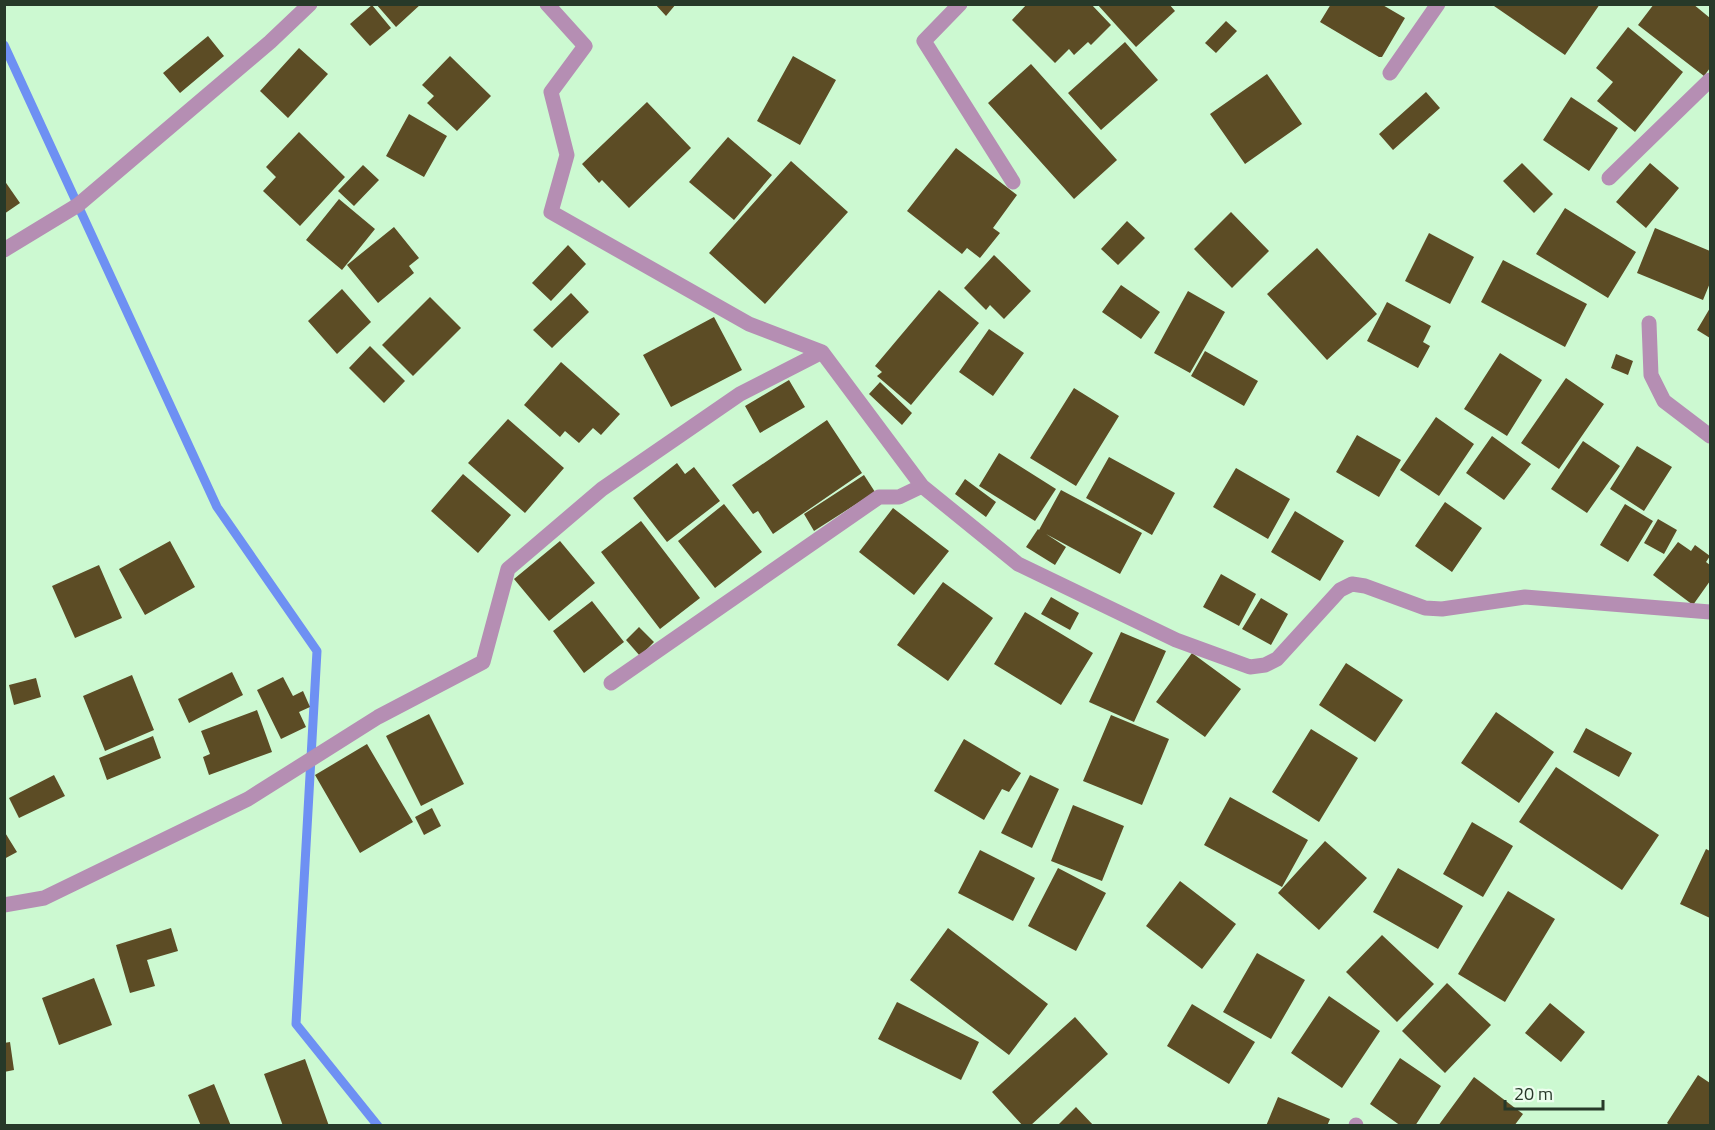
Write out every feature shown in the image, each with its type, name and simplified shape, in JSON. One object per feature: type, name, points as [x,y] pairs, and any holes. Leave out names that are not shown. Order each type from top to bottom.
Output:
[{"type":"street","points":[[4,250],[78,205],[270,42],[310,4]]},
{"type":"street","points":[[547,4],[585,46],[551,92],[567,155],[551,212],[749,324],[822,352],[922,486],[1018,564],[1176,640],[1251,667],[1265,665],[1277,659],[1340,590],[1352,584],[1365,586],[1425,609],[1442,609],[1525,597],[1710,612]]},
{"type":"street","points":[[960,4],[924,41],[1012,182]]},
{"type":"street","points":[[1390,74],[1438,4]]},
{"type":"street","points":[[1609,178],[1710,80]]},
{"type":"street","points":[[1649,323],[1651,375],[1664,401],[1710,436]]},
{"type":"street","points":[[4,905],[44,898],[248,799],[378,717],[483,662],[508,568],[612,482],[740,394],[822,352]]},
{"type":"street","points":[[611,682],[879,497],[899,497],[922,486]]},
{"type":"building","points":[[376,4],[421,4],[396,27]]},
{"type":"building","points":[[655,4],[676,4],[666,16]]},
{"type":"building","points":[[1027,4],[1091,4],[1111,25],[1091,45],[1088,42],[1074,55],[1069,49],[1055,63],[1012,20]]},
{"type":"building","points":[[1097,4],[1169,4],[1175,11],[1136,47]]},
{"type":"building","points":[[1331,4],[1381,4],[1405,18],[1382,57],[1379,57],[1320,22]]},
{"type":"building","points":[[1495,4],[1600,4],[1565,55],[1494,6]]},
{"type":"building","points":[[1654,4],[1693,4],[1710,18],[1710,68],[1704,76],[1638,25]]},
{"type":"building","points":[[372,5],[391,28],[370,46],[350,24]]},
{"type":"building","points":[[1226,21],[1237,31],[1216,53],[1205,43]]},
{"type":"building","points":[[1628,27],[1683,72],[1635,132],[1597,101],[1613,82],[1596,68]]},
{"type":"building","points":[[208,36],[224,56],[180,93],[163,73]]},
{"type":"building","points":[[1125,42],[1158,80],[1101,130],[1068,93]]},
{"type":"building","points":[[299,48],[328,74],[288,118],[260,91]]},
{"type":"building","points":[[450,56],[491,96],[457,131],[427,103],[434,96],[422,85]]},
{"type":"building","points":[[793,56],[836,80],[800,145],[757,121]]},
{"type":"building","points":[[1031,64],[1117,160],[1074,199],[988,103]]},
{"type":"building","points":[[1267,74],[1302,124],[1245,164],[1210,114]]},
{"type":"building","points":[[1426,92],[1440,108],[1393,150],[1379,134]]},
{"type":"building","points":[[1571,97],[1618,128],[1589,171],[1543,140]]},
{"type":"building","points":[[647,102],[691,148],[629,208],[602,180],[599,183],[582,164]]},
{"type":"building","points":[[409,114],[447,136],[424,177],[386,156]]},
{"type":"building","points":[[299,132],[345,177],[300,226],[263,191],[276,177],[266,167]]},
{"type":"building","points":[[728,137],[772,175],[734,220],[689,182]]},
{"type":"building","points":[[956,148],[1017,195],[993,228],[1000,233],[980,258],[967,248],[962,254],[907,211]]},
{"type":"building","points":[[791,161],[848,212],[765,304],[709,253]]},
{"type":"building","points":[[1522,163],[1553,194],[1534,213],[1503,181]]},
{"type":"building","points":[[1650,163],[1679,188],[1646,228],[1616,202]]},
{"type":"building","points":[[363,165],[379,180],[354,206],[338,191]]},
{"type":"building","points":[[4,180],[20,203],[4,214]]},
{"type":"building","points":[[339,199],[375,229],[342,270],[306,240]]},
{"type":"building","points":[[1565,208],[1636,252],[1608,298],[1536,254]]},
{"type":"building","points":[[1231,212],[1269,251],[1232,288],[1194,249]]},
{"type":"building","points":[[1127,221],[1145,238],[1118,265],[1101,249]]},
{"type":"building","points":[[394,227],[419,258],[409,266],[414,273],[378,303],[347,265]]},
{"type":"building","points":[[1655,228],[1710,251],[1710,283],[1703,300],[1637,273]]},
{"type":"building","points":[[1429,233],[1474,257],[1450,304],[1405,281]]},
{"type":"building","points":[[568,245],[586,264],[551,301],[532,283]]},
{"type":"building","points":[[1317,248],[1377,314],[1327,360],[1267,294]]},
{"type":"building","points":[[994,255],[1031,291],[1004,319],[990,305],[986,310],[964,288]]},
{"type":"building","points":[[1503,260],[1587,304],[1565,347],[1481,302]]},
{"type":"building","points":[[1121,285],[1160,312],[1141,339],[1102,312]]},
{"type":"building","points":[[342,289],[371,322],[337,354],[308,321]]},
{"type":"building","points":[[939,290],[979,323],[911,405],[877,376],[882,372],[875,366]]},
{"type":"building","points":[[1188,291],[1225,312],[1190,373],[1154,353]]},
{"type":"building","points":[[571,293],[589,312],[552,348],[533,330]]},
{"type":"building","points":[[430,297],[461,328],[413,376],[382,345]]},
{"type":"building","points":[[1387,302],[1431,326],[1423,342],[1430,346],[1418,368],[1367,341]]},
{"type":"building","points":[[1710,308],[1710,338],[1697,330]]},
{"type":"building","points":[[714,317],[742,370],[671,407],[643,355]]},
{"type":"building","points":[[989,329],[1024,353],[993,396],[959,372]]},
{"type":"building","points":[[370,346],[405,381],[384,403],[349,368]]},
{"type":"building","points":[[1205,351],[1258,381],[1244,406],[1191,376]]},
{"type":"building","points":[[1500,353],[1542,380],[1507,436],[1464,409]]},
{"type":"building","points":[[1616,354],[1633,361],[1628,375],[1611,368]]},
{"type":"building","points":[[561,362],[620,414],[601,435],[593,428],[579,443],[565,431],[560,437],[524,405]]},
{"type":"building","points":[[1566,378],[1604,404],[1559,469],[1521,443]]},
{"type":"building","points":[[789,380],[805,407],[760,433],[745,406]]},
{"type":"building","points":[[880,382],[912,413],[902,425],[869,394]]},
{"type":"building","points":[[1074,388],[1119,416],[1076,486],[1030,458]]},
{"type":"building","points":[[1436,417],[1474,444],[1439,496],[1400,470]]},
{"type":"building","points":[[508,419],[564,468],[525,513],[468,463]]},
{"type":"building","points":[[827,420],[862,473],[773,534],[758,511],[753,514],[732,485]]},
{"type":"building","points":[[1357,435],[1401,460],[1379,497],[1336,472]]},
{"type":"building","points":[[1492,436],[1531,464],[1504,500],[1466,473]]},
{"type":"building","points":[[1583,441],[1620,466],[1587,513],[1551,489]]},
{"type":"building","points":[[1637,446],[1672,467],[1644,511],[1610,489]]},
{"type":"building","points":[[999,453],[1056,489],[1035,521],[979,486]]},
{"type":"building","points":[[1109,457],[1175,493],[1152,535],[1086,498]]},
{"type":"building","points":[[677,463],[685,474],[694,467],[720,501],[667,542],[633,498]]},
{"type":"building","points":[[1236,468],[1290,499],[1268,539],[1213,507]]},
{"type":"building","points":[[463,474],[511,515],[478,553],[431,511]]},
{"type":"building","points":[[864,475],[875,492],[814,531],[804,514]]},
{"type":"building","points":[[965,479],[996,502],[986,517],[955,494]]},
{"type":"building","points":[[1061,490],[1142,533],[1120,574],[1046,534],[1066,547],[1055,565],[1026,547],[1039,530]]},
{"type":"building","points":[[1445,502],[1482,528],[1452,572],[1415,546]]},
{"type":"building","points":[[724,504],[762,552],[715,588],[678,541]]},
{"type":"building","points":[[1625,504],[1653,521],[1628,562],[1600,545]]},
{"type":"building","points":[[893,508],[949,551],[914,595],[859,552]]},
{"type":"building","points":[[1295,511],[1344,541],[1320,581],[1271,552]]},
{"type":"building","points":[[1658,519],[1677,530],[1664,554],[1644,543]]},
{"type":"building","points":[[641,521],[700,598],[660,629],[601,552]]},
{"type":"building","points":[[170,541],[195,587],[145,615],[119,569]]},
{"type":"building","points":[[560,541],[595,583],[549,621],[514,579]]},
{"type":"building","points":[[1678,542],[1691,551],[1695,545],[1710,556],[1706,562],[1710,565],[1710,581],[1693,605],[1653,575]]},
{"type":"building","points":[[99,565],[122,618],[75,638],[52,586]]},
{"type":"building","points":[[1221,574],[1256,594],[1239,626],[1203,607]]},
{"type":"building","points":[[943,582],[993,618],[948,681],[897,645]]},
{"type":"building","points":[[1051,597],[1079,613],[1070,630],[1041,614]]},
{"type":"building","points":[[1261,598],[1288,614],[1271,645],[1242,629]]},
{"type":"building","points":[[592,601],[624,642],[584,673],[553,631]]},
{"type":"building","points":[[1025,612],[1093,653],[1061,705],[994,664]]},
{"type":"building","points":[[639,627],[654,642],[640,656],[626,640]]},
{"type":"building","points":[[1121,632],[1166,651],[1134,722],[1089,702]]},
{"type":"building","points":[[1192,653],[1241,689],[1205,737],[1156,702]]},
{"type":"building","points":[[1346,663],[1403,700],[1375,742],[1319,705]]},
{"type":"building","points":[[232,672],[243,695],[189,723],[178,699]]},
{"type":"building","points":[[132,675],[154,730],[105,751],[83,696]]},
{"type":"building","points":[[283,677],[293,696],[303,691],[310,707],[299,712],[306,727],[281,739],[257,690]]},
{"type":"building","points":[[36,678],[41,697],[14,705],[9,685]]},
{"type":"building","points":[[257,710],[272,752],[209,775],[203,757],[210,754],[201,731]]},
{"type":"building","points":[[1496,712],[1554,752],[1519,803],[1461,763]]},
{"type":"building","points":[[429,714],[464,784],[421,806],[386,736]]},
{"type":"building","points":[[1111,715],[1169,739],[1142,805],[1083,781]]},
{"type":"building","points":[[1586,728],[1632,753],[1619,777],[1573,752]]},
{"type":"building","points":[[1311,729],[1358,758],[1319,822],[1272,792]]},
{"type":"building","points":[[153,736],[161,758],[107,780],[99,758]]},
{"type":"building","points":[[964,739],[1021,773],[1009,792],[1002,789],[984,820],[934,791]]},
{"type":"building","points":[[367,744],[413,822],[360,853],[315,775]]},
{"type":"building","points":[[1556,767],[1659,835],[1622,890],[1519,822]]},
{"type":"building","points":[[54,775],[65,796],[19,818],[9,798]]},
{"type":"building","points":[[1030,775],[1059,789],[1032,848],[1001,833]]},
{"type":"building","points":[[1230,797],[1308,840],[1282,887],[1204,845]]},
{"type":"building","points":[[1073,805],[1124,826],[1102,881],[1051,861]]},
{"type":"building","points":[[432,808],[441,826],[424,835],[415,817]]},
{"type":"building","points":[[1472,822],[1513,846],[1483,897],[1443,874]]},
{"type":"building","points":[[4,831],[17,852],[4,859]]},
{"type":"building","points":[[1325,841],[1367,878],[1319,930],[1278,893]]},
{"type":"building","points":[[1706,849],[1710,851],[1710,918],[1680,904]]},
{"type":"building","points":[[980,850],[1035,878],[1013,921],[958,893]]},
{"type":"building","points":[[1058,868],[1106,893],[1076,951],[1028,926]]},
{"type":"building","points":[[1398,868],[1463,906],[1438,949],[1373,912]]},
{"type":"building","points":[[1180,881],[1236,924],[1202,969],[1146,926]]},
{"type":"building","points":[[1508,891],[1555,919],[1505,1002],[1458,974]]},
{"type":"building","points":[[171,928],[178,951],[147,960],[155,986],[130,993],[116,945]]},
{"type":"building","points":[[948,928],[1048,1004],[1009,1055],[910,980]]},
{"type":"building","points":[[1382,935],[1434,984],[1397,1022],[1346,972]]},
{"type":"building","points":[[1257,953],[1305,980],[1271,1039],[1223,1012]]},
{"type":"building","points":[[94,978],[112,1025],[59,1045],[42,998]]},
{"type":"building","points":[[1447,983],[1491,1025],[1445,1073],[1402,1031]]},
{"type":"building","points":[[1329,996],[1380,1031],[1342,1088],[1291,1053]]},
{"type":"building","points":[[897,1002],[979,1042],[961,1080],[878,1039]]},
{"type":"building","points":[[1550,1003],[1585,1032],[1561,1062],[1525,1033]]},
{"type":"building","points":[[1192,1004],[1255,1042],[1229,1084],[1167,1046]]},
{"type":"building","points":[[1075,1017],[1108,1054],[1030,1126],[1023,1126],[992,1092]]},
{"type":"building","points":[[10,1042],[14,1070],[4,1072],[4,1043]]},
{"type":"building","points":[[1400,1058],[1441,1086],[1415,1126],[1401,1126],[1370,1104]]},
{"type":"building","points":[[305,1059],[329,1126],[283,1126],[264,1074]]},
{"type":"building","points":[[1698,1075],[1710,1083],[1710,1126],[1671,1126],[1667,1123]]},
{"type":"building","points":[[1474,1077],[1523,1114],[1514,1126],[1438,1126]]},
{"type":"building","points":[[214,1084],[231,1126],[201,1126],[188,1095]]},
{"type":"building","points":[[1278,1097],[1330,1119],[1327,1126],[1266,1126]]},
{"type":"building","points":[[1076,1107],[1094,1126],[1057,1126]]},
{"type":"waterway","points":[[4,45],[217,507],[317,651],[296,1024],[378,1126]]}]
